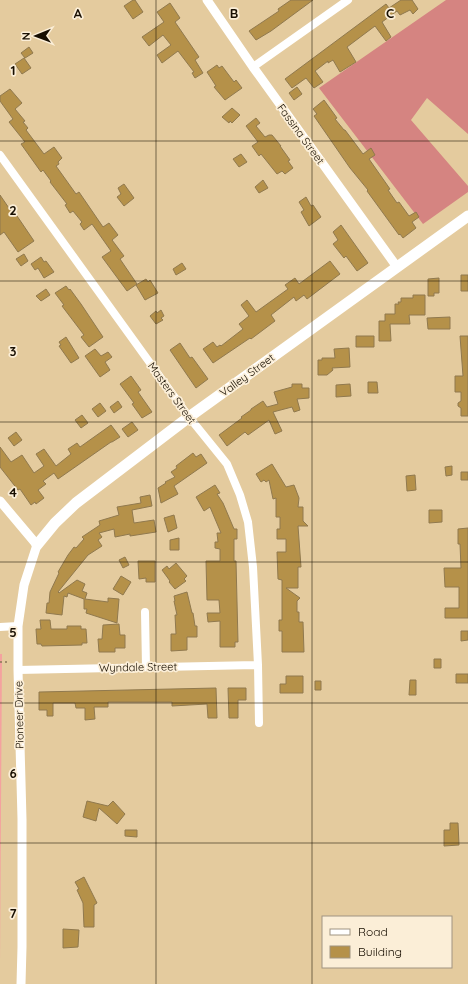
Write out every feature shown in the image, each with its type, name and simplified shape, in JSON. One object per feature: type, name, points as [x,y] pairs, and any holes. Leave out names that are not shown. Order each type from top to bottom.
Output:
[{"type":"main road","name":"Valley Street","points":[[37,545],[55,523],[76,502],[189,417],[468,216]]},
{"type":"street","name":"Fassina Street","points":[[207,0],[253,67],[397,267]]},
{"type":"street","points":[[253,67],[348,0]]},
{"type":"street","name":"Masters Street","points":[[0,155],[189,417],[227,464],[240,495],[248,522],[253,568],[258,665],[259,723]]},
{"type":"street","points":[[0,501],[37,545]]},
{"type":"street","name":"Pioneer Drive","points":[[21,984],[22,818],[18,626],[24,585],[37,545]]},
{"type":"street","points":[[145,612],[146,667]]},
{"type":"street","points":[[0,626],[18,626]]},
{"type":"street","name":"Wyndale Street","points":[[18,670],[258,665]]},
{"type":"shaded area","points":[[446,0],[468,0],[468,134],[427,98],[411,120],[468,186],[468,192],[423,224],[319,88]]},
{"type":"shaded area","points":[[0,654],[2,654],[0,964]]},
{"type":"building","points":[[135,0],[143,12],[133,19],[124,6]]},
{"type":"building","points":[[291,0],[313,0],[271,31],[256,40],[249,31],[279,11],[278,9]]},
{"type":"building","points":[[401,0],[412,0],[418,9],[413,14],[410,10],[400,15],[397,11],[382,22],[391,37],[386,41],[375,26],[347,47],[356,62],[340,72],[333,60],[328,63],[328,61],[315,71],[323,82],[314,88],[306,78],[292,88],[285,79],[386,4],[389,8]]},
{"type":"building","points":[[170,3],[180,18],[175,22],[199,57],[195,60],[203,73],[195,78],[192,73],[194,72],[178,51],[162,63],[157,55],[171,45],[163,35],[149,46],[142,37],[164,22],[157,12]]},
{"type":"building","points":[[29,47],[33,53],[25,58],[21,53]]},
{"type":"building","points":[[24,58],[31,68],[22,74],[15,64]]},
{"type":"building","points":[[217,65],[219,68],[222,66],[234,82],[236,80],[242,88],[225,100],[214,87],[216,86],[207,72]]},
{"type":"building","points":[[297,87],[302,94],[294,100],[289,93]]},
{"type":"building","points":[[10,89],[22,103],[15,109],[25,121],[23,122],[28,128],[26,130],[44,154],[54,147],[62,158],[56,166],[76,194],[79,192],[103,227],[109,223],[118,235],[112,240],[124,256],[120,259],[137,284],[127,291],[102,257],[111,251],[92,224],[84,230],[80,224],[82,222],[73,211],[70,213],[65,205],[67,204],[50,182],[51,181],[43,170],[41,172],[21,144],[25,142],[9,122],[13,119],[0,101],[0,96]]},
{"type":"building","points":[[324,100],[337,118],[335,119],[363,154],[371,148],[375,155],[369,159],[390,189],[388,190],[397,203],[399,202],[409,216],[416,212],[419,217],[412,222],[416,228],[403,238],[400,234],[399,235],[367,191],[368,190],[350,168],[314,116],[317,114],[313,109]]},
{"type":"building","points":[[232,108],[240,115],[232,123],[230,121],[229,123],[222,117]]},
{"type":"building","points":[[256,118],[260,123],[256,126],[265,137],[272,135],[290,160],[288,161],[293,168],[285,174],[282,171],[277,174],[261,154],[259,156],[252,146],[258,142],[246,126]]},
{"type":"building","points":[[241,154],[247,162],[239,167],[233,159]]},
{"type":"building","points":[[263,180],[268,188],[259,193],[255,187]]},
{"type":"building","points":[[124,184],[134,198],[124,206],[117,197],[121,194],[118,188]]},
{"type":"building","points":[[0,195],[13,214],[15,213],[34,241],[18,252],[4,232],[0,235]]},
{"type":"building","points":[[306,197],[311,206],[313,205],[321,217],[309,226],[301,212],[304,210],[299,202]]},
{"type":"building","points":[[341,225],[368,263],[357,271],[346,256],[344,258],[333,244],[338,240],[333,232]]},
{"type":"building","points":[[24,254],[28,261],[21,266],[16,259]]},
{"type":"building","points":[[41,257],[54,272],[44,278],[38,268],[35,270],[31,264]]},
{"type":"building","points":[[330,261],[340,274],[307,299],[304,295],[296,301],[294,297],[271,315],[275,321],[251,339],[250,338],[213,363],[203,349],[213,342],[217,347],[220,345],[221,346],[243,329],[239,324],[249,316],[241,305],[247,300],[256,312],[288,289],[285,285],[295,278],[299,284]]},
{"type":"building","points":[[182,263],[186,269],[176,275],[173,269]]},
{"type":"building","points":[[461,275],[468,275],[468,291],[461,291]]},
{"type":"building","points":[[439,278],[439,293],[434,293],[434,296],[428,296],[428,279]]},
{"type":"building","points":[[146,279],[148,282],[150,280],[158,293],[145,300],[136,285]]},
{"type":"building","points":[[66,286],[81,304],[103,337],[89,347],[81,337],[84,335],[62,306],[64,305],[55,293]]},
{"type":"building","points":[[46,289],[50,295],[41,301],[36,296]]},
{"type":"building","points":[[413,295],[425,295],[425,315],[409,315],[410,324],[390,324],[391,341],[379,341],[379,321],[385,321],[385,314],[395,314],[395,304],[399,304],[398,302],[401,302],[401,298],[413,298]]},
{"type":"building","points":[[161,310],[164,316],[161,318],[163,320],[156,324],[150,316],[156,311],[157,313]]},
{"type":"building","points":[[450,317],[450,329],[428,329],[427,318]]},
{"type":"building","points":[[356,336],[374,336],[374,347],[356,347]]},
{"type":"building","points":[[460,336],[468,336],[468,416],[461,416],[461,408],[458,406],[458,403],[461,401],[461,392],[455,392],[455,376],[463,376]]},
{"type":"building","points":[[66,337],[79,358],[71,363],[59,346],[61,345],[59,342]]},
{"type":"building","points":[[180,343],[190,358],[192,357],[208,379],[196,388],[170,350]]},
{"type":"building","points":[[349,348],[350,367],[332,368],[333,370],[327,375],[318,375],[318,360],[322,360],[322,358],[335,358],[334,349]]},
{"type":"building","points":[[95,349],[101,356],[108,352],[112,357],[105,362],[110,370],[100,377],[85,356]]},
{"type":"building","points":[[131,376],[141,390],[138,392],[152,412],[142,418],[132,404],[134,403],[120,384]]},
{"type":"building","points":[[368,382],[377,382],[378,393],[368,393]]},
{"type":"building","points":[[292,384],[302,384],[302,388],[309,388],[309,398],[297,399],[300,410],[294,412],[292,407],[273,412],[282,431],[275,434],[269,420],[248,435],[245,432],[227,446],[219,435],[263,401],[267,407],[278,404],[274,392],[292,387]]},
{"type":"building","points":[[350,384],[351,396],[336,397],[336,385]]},
{"type":"building","points":[[118,401],[122,407],[114,413],[110,407]]},
{"type":"building","points":[[100,403],[106,411],[98,417],[92,409]]},
{"type":"building","points":[[82,415],[88,423],[81,428],[75,420]]},
{"type":"building","points":[[132,422],[138,430],[128,437],[122,429]]},
{"type":"building","points":[[111,425],[120,437],[58,479],[54,473],[43,481],[46,484],[38,490],[44,498],[36,504],[35,502],[31,505],[20,489],[18,490],[0,467],[0,447],[11,462],[22,455],[34,473],[44,466],[36,454],[44,449],[56,466],[71,454],[68,449],[77,443],[80,447]]},
{"type":"building","points":[[16,432],[22,440],[14,446],[8,438]]},
{"type":"building","points":[[193,453],[196,457],[201,454],[207,463],[174,486],[178,494],[161,503],[158,488],[166,483],[165,482],[175,477],[171,472],[177,468],[176,466]]},
{"type":"building","points":[[272,464],[286,487],[294,485],[299,498],[298,507],[303,507],[303,521],[308,526],[298,526],[301,567],[298,567],[298,588],[286,588],[300,598],[297,601],[297,612],[299,612],[299,622],[303,622],[304,652],[282,652],[282,631],[279,631],[279,620],[282,620],[282,580],[278,579],[277,552],[286,552],[286,539],[277,539],[277,529],[280,529],[280,517],[276,517],[276,498],[273,499],[269,480],[266,482],[264,480],[261,482],[256,474]]},
{"type":"building","points":[[452,466],[452,475],[446,476],[445,467]]},
{"type":"building","points":[[461,472],[468,472],[468,480],[461,480]]},
{"type":"building","points":[[415,475],[416,490],[407,491],[406,476]]},
{"type":"building","points":[[215,485],[220,493],[217,494],[223,503],[234,529],[237,529],[237,539],[234,539],[234,561],[236,561],[238,642],[235,642],[235,647],[220,647],[220,621],[208,622],[207,613],[220,613],[219,600],[207,600],[206,561],[220,561],[220,549],[215,548],[215,542],[218,542],[217,533],[221,533],[210,507],[204,511],[196,497]]},
{"type":"building","points":[[150,495],[152,506],[132,510],[134,523],[154,520],[156,532],[115,537],[114,529],[99,533],[102,537],[98,540],[102,546],[88,555],[58,592],[59,593],[77,580],[85,584],[82,591],[87,593],[85,599],[108,602],[108,598],[119,599],[117,623],[86,613],[87,609],[84,609],[84,599],[68,593],[67,597],[64,596],[62,615],[46,613],[50,592],[59,573],[58,572],[74,547],[76,548],[84,539],[82,537],[100,525],[99,521],[119,515],[117,507],[141,503],[140,497]]},
{"type":"building","points":[[429,510],[442,510],[442,522],[429,523]]},
{"type":"building","points":[[174,515],[177,528],[168,532],[164,518]]},
{"type":"building","points":[[468,528],[468,618],[445,618],[445,608],[459,608],[459,587],[445,587],[444,568],[461,568],[458,529]]},
{"type":"building","points":[[179,538],[179,550],[170,550],[170,540]]},
{"type":"building","points":[[125,557],[129,565],[123,568],[119,560]]},
{"type":"building","points":[[138,561],[155,561],[155,582],[146,582],[146,578],[139,579]]},
{"type":"building","points":[[176,563],[187,576],[184,579],[186,581],[175,589],[162,570],[167,566],[169,569]]},
{"type":"building","points":[[121,576],[131,582],[123,595],[113,589]]},
{"type":"building","points":[[187,592],[195,626],[197,626],[197,637],[187,637],[187,650],[171,651],[171,634],[176,634],[175,615],[177,615],[174,596]]},
{"type":"building","points":[[40,620],[50,620],[51,629],[67,629],[67,626],[81,626],[81,629],[86,629],[87,643],[82,643],[82,645],[42,646],[41,644],[37,644],[36,629],[41,629]]},
{"type":"building","points":[[119,624],[120,635],[125,635],[125,648],[115,648],[115,652],[99,652],[98,639],[102,639],[103,625]]},
{"type":"building","points":[[461,631],[468,631],[468,640],[461,641]]},
{"type":"building","points":[[434,659],[441,659],[441,668],[434,668]]},
{"type":"building","points":[[456,674],[468,674],[468,683],[456,683]]},
{"type":"building","points":[[286,676],[303,676],[303,693],[280,693],[280,684],[286,684]]},
{"type":"building","points":[[410,680],[416,680],[416,695],[409,695]]},
{"type":"building","points":[[315,681],[321,681],[321,690],[315,690]]},
{"type":"building","points":[[216,688],[217,718],[208,718],[207,704],[172,706],[172,702],[108,702],[108,707],[94,707],[95,719],[85,720],[85,708],[76,708],[75,703],[53,703],[53,716],[47,716],[47,710],[39,710],[39,692]]},
{"type":"building","points":[[228,688],[246,688],[246,700],[238,700],[238,718],[229,718]]},
{"type":"building","points":[[87,801],[108,806],[113,801],[125,814],[117,824],[99,808],[96,821],[83,817]]},
{"type":"building","points":[[450,823],[458,823],[459,845],[444,846],[444,830],[450,830]]},
{"type":"building","points":[[125,830],[137,830],[137,837],[125,836]]},
{"type":"building","points":[[84,877],[97,903],[94,905],[94,927],[84,927],[83,903],[77,890],[79,889],[75,882]]},
{"type":"building","points":[[63,929],[79,930],[78,947],[63,948]]}]
